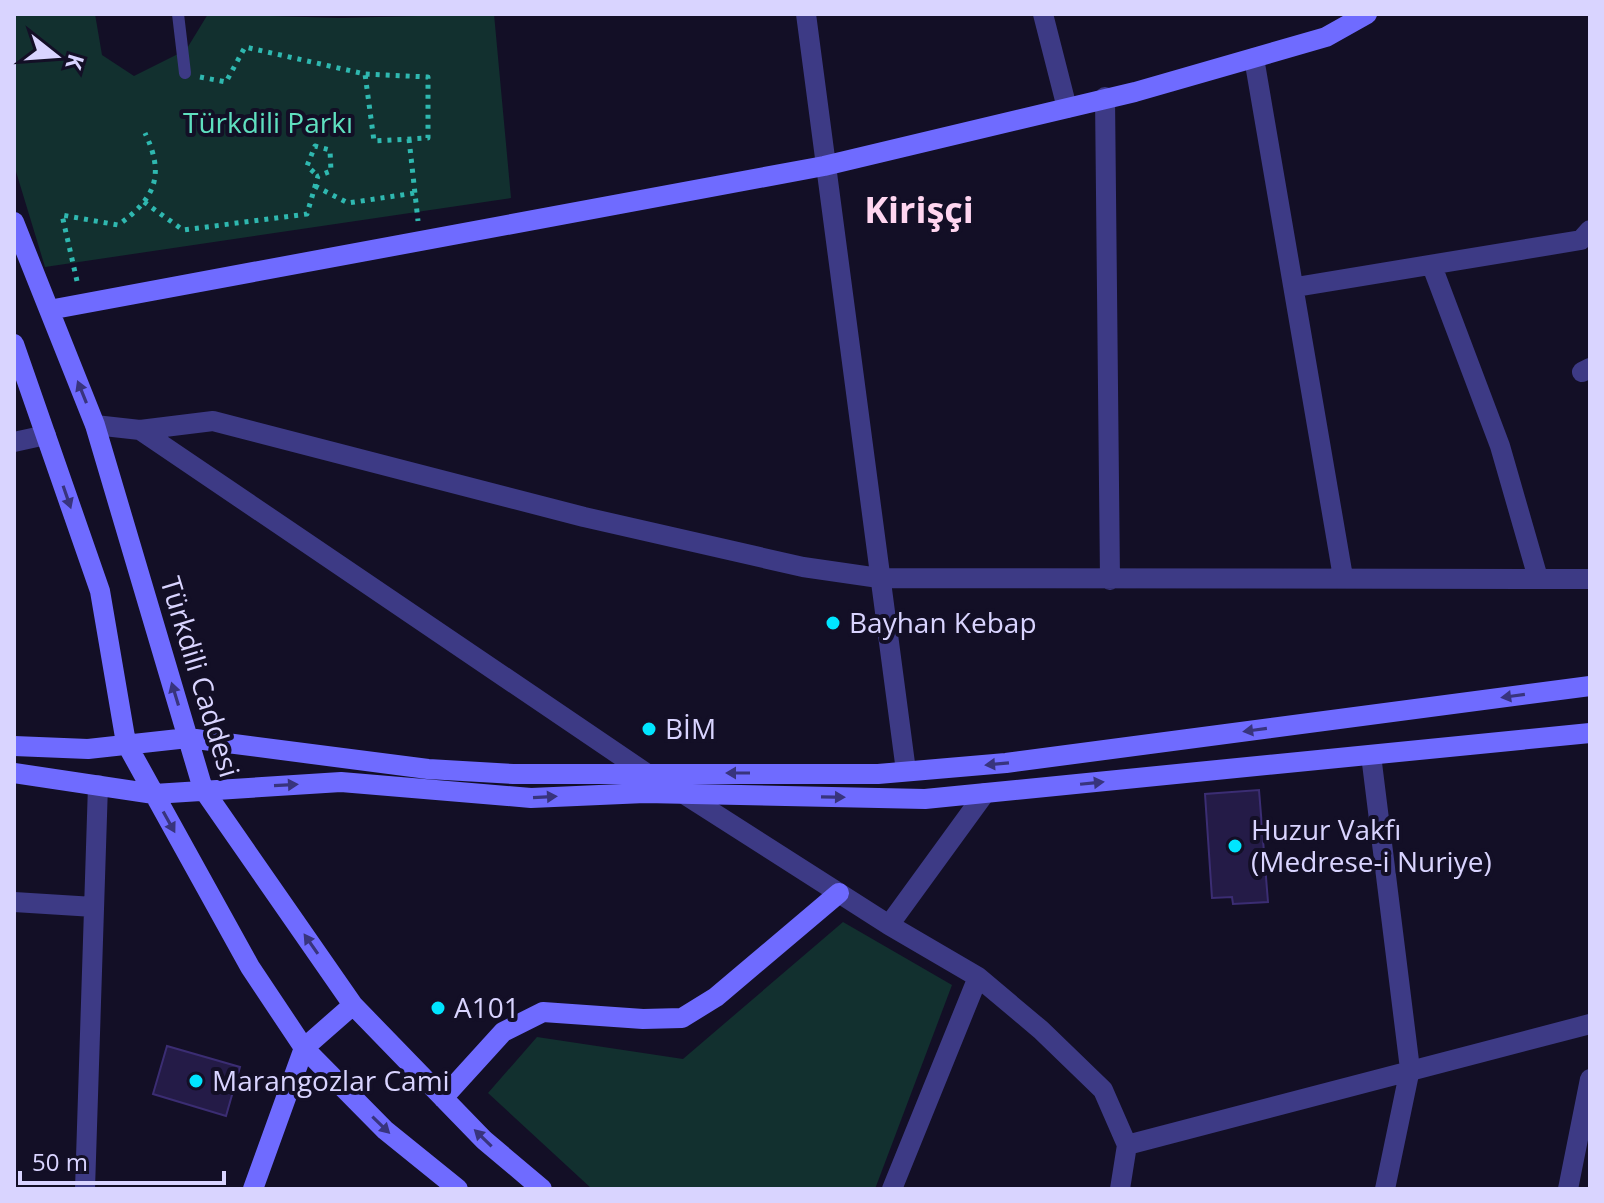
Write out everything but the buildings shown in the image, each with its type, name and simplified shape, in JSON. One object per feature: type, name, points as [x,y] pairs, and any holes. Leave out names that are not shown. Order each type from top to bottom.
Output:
[{"type":"main road","points":[[49,310],[824,166],[1067,108],[1254,58],[1326,37],[1367,14]]},
{"type":"main road","name":"Türkdili Caddesi","points":[[14,222],[95,425],[203,789],[353,1005],[484,1140],[542,1189]]},
{"type":"main road","points":[[14,344],[100,591],[126,743],[250,967],[304,1048],[437,1182],[458,1189]]},
{"type":"main road","points":[[14,746],[88,749],[188,738],[428,769],[513,774],[906,771],[1006,763],[1590,686]]},
{"type":"main road","points":[[14,773],[154,794],[341,782],[531,798],[684,794],[925,799],[1590,733]]},
{"type":"main road","points":[[443,1098],[503,1032],[543,1012],[643,1019],[682,1018],[716,997],[839,893]]},
{"type":"main road","points":[[253,1189],[304,1048],[353,1005]]},
{"type":"street","points":[[806,14],[906,771]]},
{"type":"street","points":[[1043,14],[1067,108]]},
{"type":"street","points":[[1254,58],[1296,287],[1343,577]]},
{"type":"street","points":[[1105,97],[1110,580]]},
{"type":"street","points":[[1296,287],[1581,240],[1590,230]]},
{"type":"street","points":[[1432,266],[1500,446],[1538,578]]},
{"type":"street","points":[[95,425],[140,430],[213,421],[584,517],[803,567],[879,578],[1590,579]]},
{"type":"street","points":[[140,430],[646,773]]},
{"type":"street","points":[[14,442],[46,435]]},
{"type":"street","points":[[1371,755],[1410,1069],[1385,1189]]},
{"type":"street","points":[[85,1189],[98,785]]},
{"type":"street","points":[[889,925],[985,793]]},
{"type":"street","points":[[684,794],[889,925],[978,977],[1103,1090],[1127,1145],[1120,1189]]},
{"type":"street","points":[[14,902],[94,907]]},
{"type":"street","points":[[892,1189],[978,977]]},
{"type":"street","points":[[1127,1145],[1590,1024]]},
{"type":"street","points":[[1568,1189],[1590,1079]]},
{"type":"lane","points":[[178,14],[185,73]]},
{"type":"path","points":[[185,73],[226,82],[245,47],[365,74],[428,77],[428,138],[374,141],[365,74]]},
{"type":"path","points":[[82,304],[62,215],[118,225],[144,202],[151,194],[158,160],[145,133]]},
{"type":"path","points":[[409,139],[421,241]]},
{"type":"path","points":[[315,146],[330,150],[331,171],[318,176],[307,166],[315,146]]},
{"type":"path","points":[[144,202],[183,230],[307,214],[318,176]]},
{"type":"path","points":[[315,186],[348,203],[415,193]]},
{"type":"green space","name":"Türkdili Parkı","points":[[14,14],[95,14],[102,55],[134,76],[186,50],[208,14],[340,18],[494,14],[511,198],[45,267],[14,165]]},
{"type":"green space","points":[[843,922],[952,985],[875,1189],[592,1189],[488,1093],[537,1037],[683,1059]]},
{"type":"place","name":"Bayhan Kebap","points":[[833,623]]},
{"type":"place","name":"BİM","points":[[649,729]]},
{"type":"place","name":"Huzur Vakfı (Medrese-i Nuriye)","points":[[1235,846]]},
{"type":"place","name":"A101","points":[[438,1008]]},
{"type":"place","name":"Marangozlar Cami","points":[[196,1081]]},
{"type":"district","name":"Kirişçi","points":[[919,210]]}]
